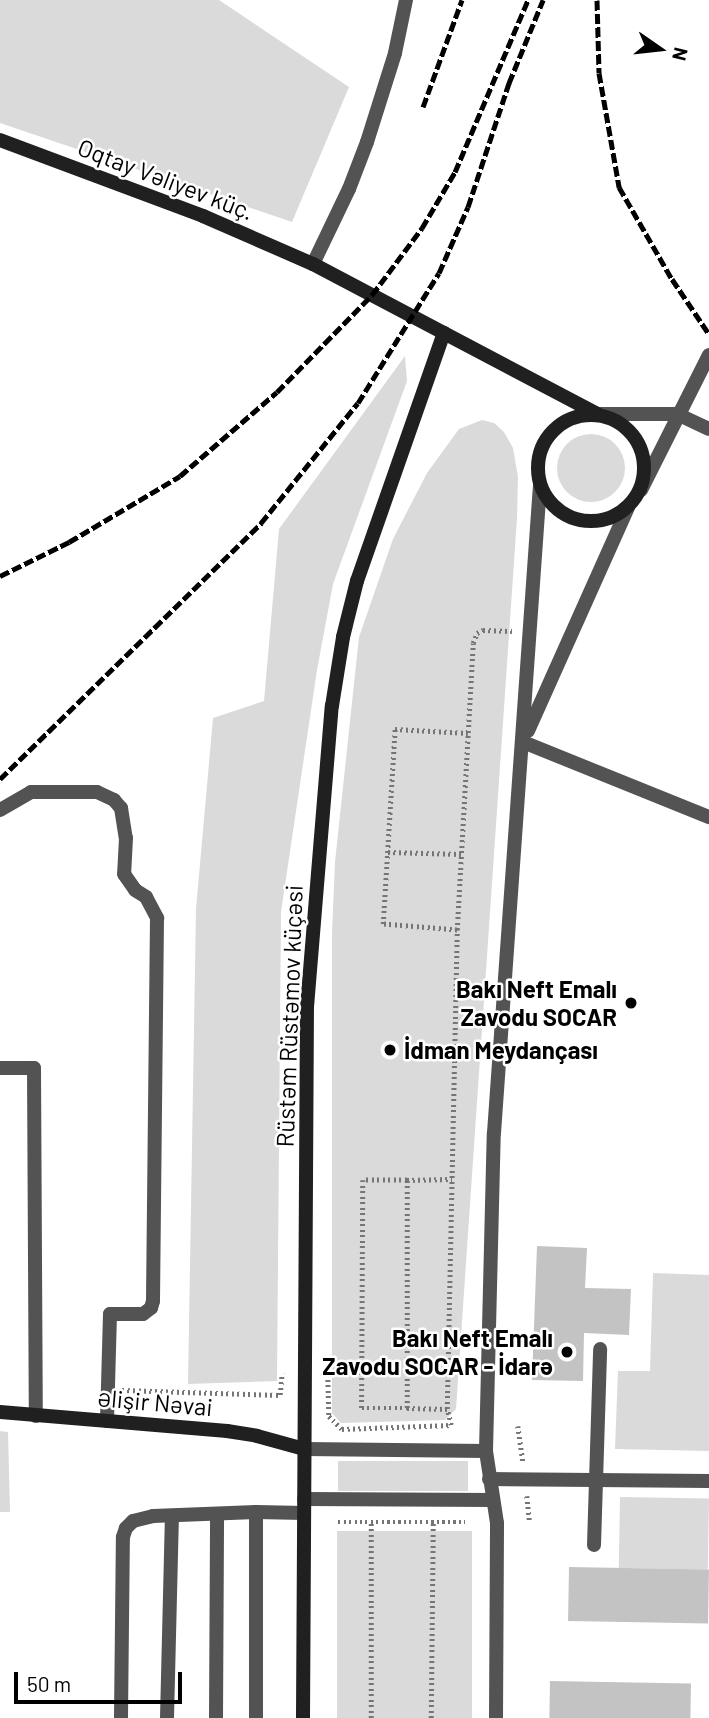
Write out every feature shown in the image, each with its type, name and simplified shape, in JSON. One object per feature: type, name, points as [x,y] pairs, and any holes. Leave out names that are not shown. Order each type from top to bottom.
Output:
[{"type":"street","points":[[313,264],[349,189],[367,142],[395,53],[407,0]]},
{"type":"street","name":"Oqtay Vəliyev küç.","points":[[0,140],[203,216],[313,264],[598,414]]},
{"type":"street","name":"Rüstəm Rüstəmov küçəsi","points":[[303,1718],[307,1006],[332,706],[343,637],[357,581],[444,333]]},
{"type":"street","points":[[523,742],[628,507],[641,490],[709,355]]},
{"type":"street","points":[[598,414],[617,420],[633,433],[644,460],[641,490]]},
{"type":"street","points":[[496,1718],[497,1523],[486,1451],[494,1133],[531,632],[540,485],[538,463],[544,442],[557,425],[577,415],[677,414],[709,429]]},
{"type":"street","points":[[540,485],[551,503],[568,516],[589,522],[610,519],[628,507]]},
{"type":"street","points":[[523,742],[709,817]]},
{"type":"street","points":[[0,810],[31,792],[97,792],[114,800],[121,808],[126,838],[124,874],[135,890],[146,897],[157,918],[153,1301],[151,1308],[143,1314],[110,1314],[107,1421]]},
{"type":"street","points":[[0,1068],[34,1068],[36,1416]]},
{"type":"street","points":[[594,1545],[600,1349]]},
{"type":"street","name":"Əlişir Nəvai","points":[[0,1412],[227,1431],[304,1449]]},
{"type":"street","points":[[304,1449],[486,1451]]},
{"type":"street","points":[[489,1479],[709,1481]]},
{"type":"street","points":[[121,1718],[123,1537],[133,1521],[304,1506],[492,1500]]},
{"type":"street","points":[[256,1512],[256,1718]]},
{"type":"street","points":[[216,1515],[216,1718]]},
{"type":"street","points":[[167,1718],[172,1516]]},
{"type":"path","points":[[328,1374],[329,1416],[342,1429],[451,1425],[447,1409],[457,930],[473,643],[477,633],[482,630],[531,632]]},
{"type":"path","points":[[457,930],[383,924],[396,729],[468,733]]},
{"type":"path","points":[[388,852],[461,854]]},
{"type":"path","points":[[447,1409],[362,1408],[363,1180],[452,1179]]},
{"type":"path","points":[[407,1180],[407,1408]]},
{"type":"path","points":[[107,1389],[280,1395],[282,1373]]},
{"type":"path","points":[[338,1522],[465,1522]]},
{"type":"path","points":[[371,1522],[371,1718]]},
{"type":"path","points":[[431,1718],[433,1522]]},
{"type":"shaded area","points":[[0,0],[219,0],[349,87],[292,222],[0,123]]},
{"type":"shaded area","points":[[405,356],[407,381],[333,584],[317,670],[281,912],[277,1381],[188,1384],[196,909],[213,718],[264,701],[279,529]]},
{"type":"shaded area","points":[[482,420],[494,423],[504,432],[513,448],[518,477],[517,518],[456,1409],[445,1420],[341,1423],[332,1413],[332,933],[335,862],[359,637],[393,539],[427,473],[459,429]]},
{"type":"shaded area","points":[[591,434],[604,437],[615,444],[622,455],[625,468],[622,481],[615,492],[604,499],[591,502],[578,499],[567,492],[560,481],[557,468],[560,455],[567,444],[578,437]]},
{"type":"shaded area","points":[[653,1273],[709,1275],[709,1451],[615,1449],[618,1371],[650,1371]]},
{"type":"shaded area","points":[[0,1431],[8,1432],[10,1512],[0,1512]]},
{"type":"shaded area","points":[[338,1461],[468,1461],[468,1491],[338,1491]]},
{"type":"shaded area","points":[[620,1497],[709,1499],[708,1570],[619,1568]]},
{"type":"shaded area","points":[[337,1531],[472,1531],[472,1718],[337,1718]]},
{"type":"building","points":[[537,1246],[587,1248],[585,1288],[631,1289],[629,1335],[584,1333],[583,1381],[532,1380]]},
{"type":"building","points":[[569,1567],[709,1569],[708,1623],[568,1621]]},
{"type":"building","points":[[550,1681],[691,1683],[690,1718],[549,1718]]},
{"type":"railway","points":[[423,107],[462,0]]},
{"type":"railway","points":[[0,576],[69,542],[180,476],[277,392],[372,295],[422,228],[455,172],[528,0]]},
{"type":"railway","points":[[0,779],[261,523],[358,403],[439,273],[468,207],[509,83],[543,0]]},
{"type":"railway","points":[[597,0],[599,73],[619,187],[672,279],[709,334]]},
{"type":"place","name":"Bakı Neft Emalı Zavodu SOCAR","points":[[631,1003]]},
{"type":"place","name":"İdman Meydançası","points":[[390,1050]]},
{"type":"place","name":"Bakı Neft Emalı Zavodu SOCAR - İdarə","points":[[567,1352]]}]
